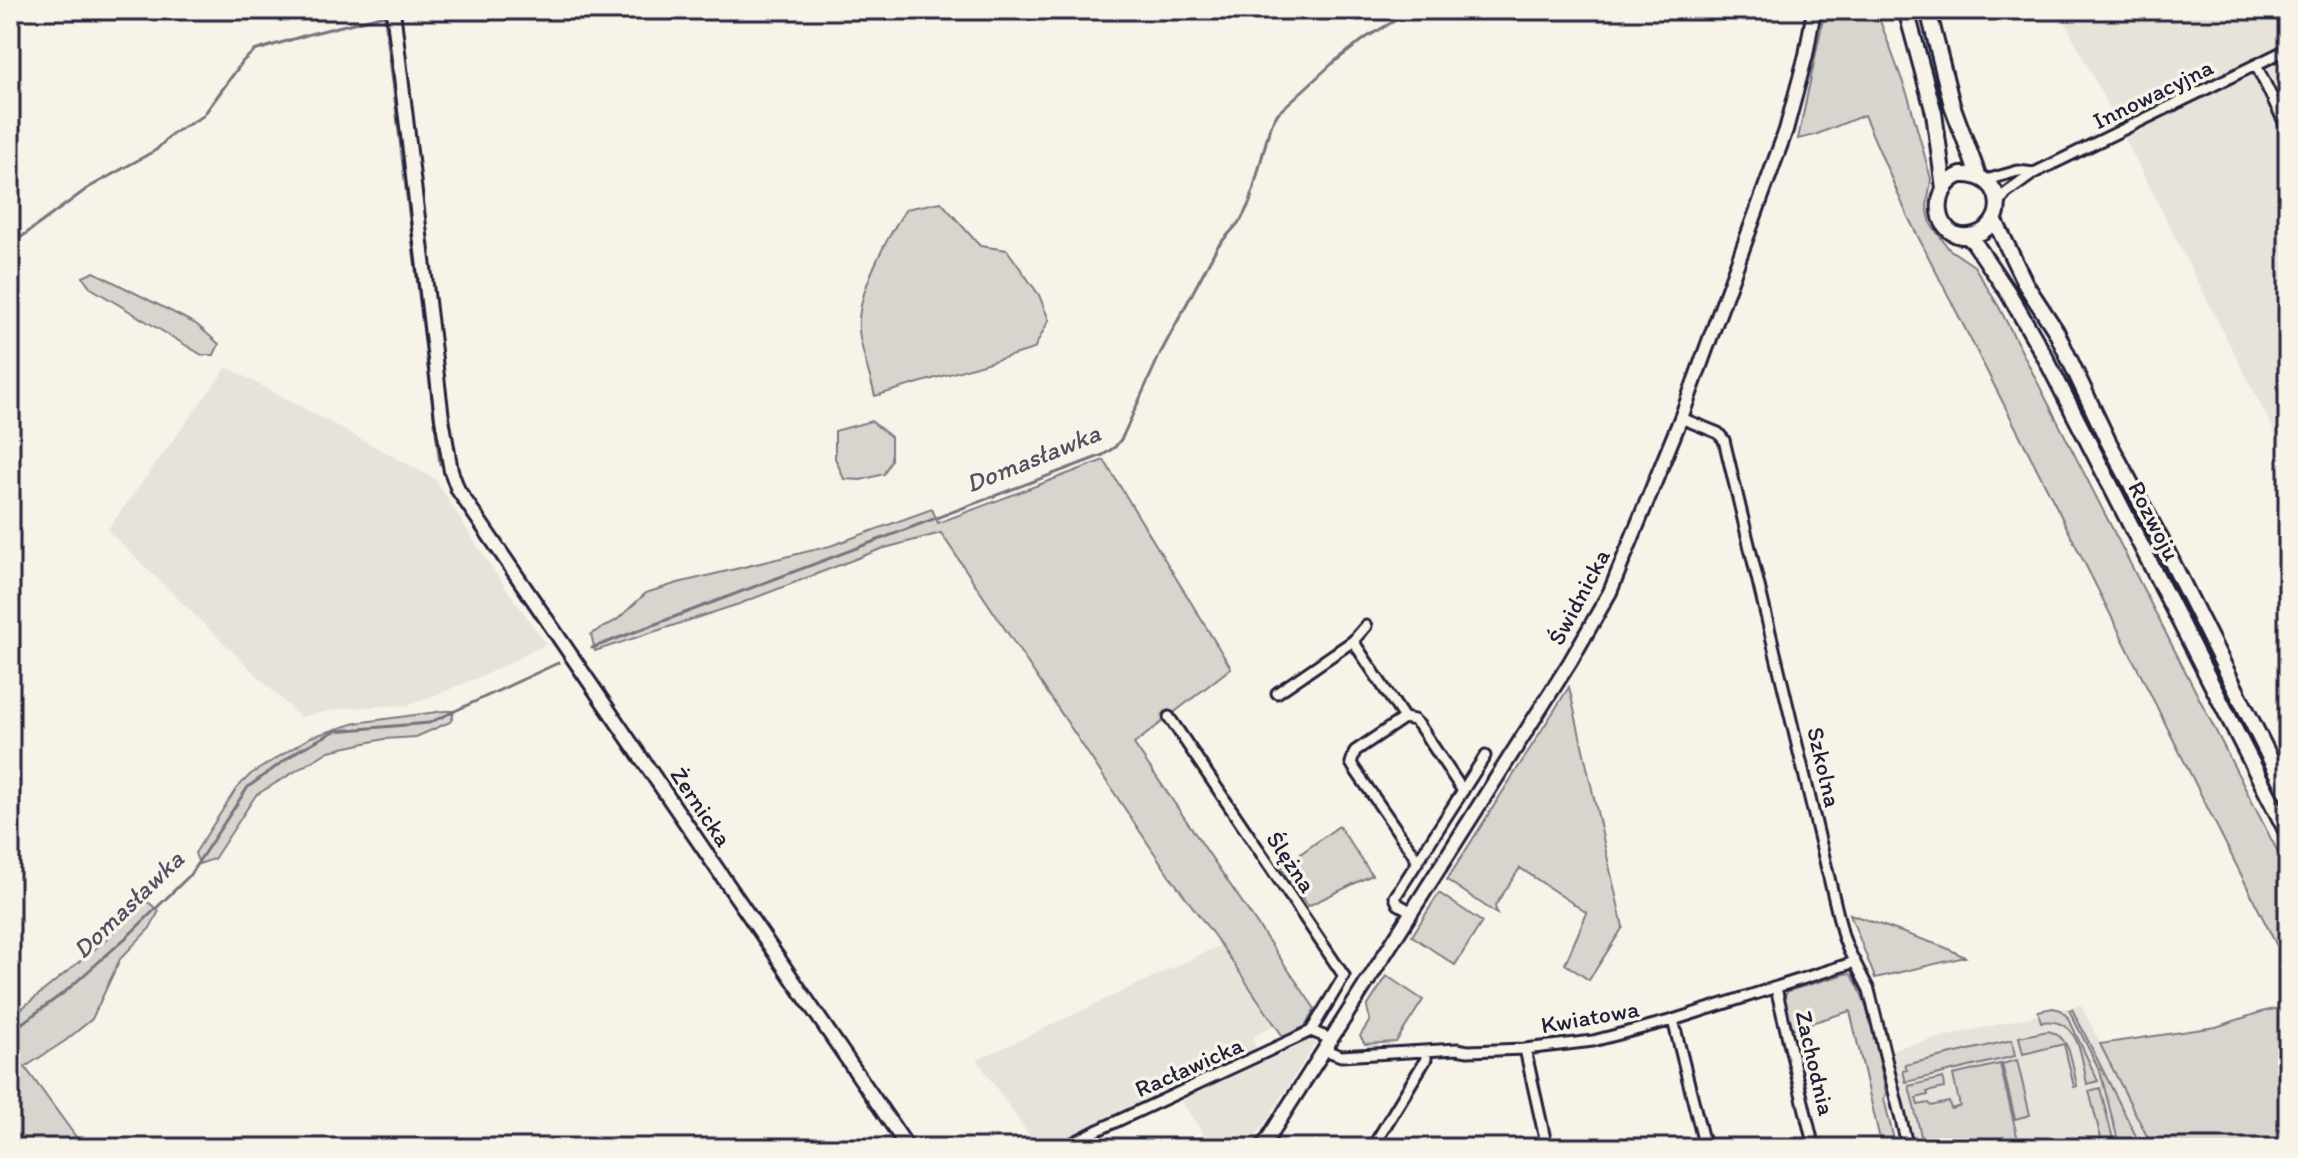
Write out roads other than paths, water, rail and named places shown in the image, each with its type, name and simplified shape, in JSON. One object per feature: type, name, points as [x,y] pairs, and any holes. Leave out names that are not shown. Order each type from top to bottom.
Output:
[{"type":"main road","points":[[1906,10],[1934,113],[1944,188]]},
{"type":"main road","points":[[1928,10],[1952,105],[1982,178],[1995,191],[1996,213],[1979,232],[1967,236],[1951,231],[1943,221],[1939,203],[1944,188],[1956,177],[1982,178]]},
{"type":"main road","name":"Rozwoju","points":[[1996,213],[2026,285],[2056,331],[2108,441],[2288,794]]},
{"type":"main road","name":"Rozwoju","points":[[1967,236],[2009,294],[2044,355],[2288,834]]},
{"type":"street","name":"Żernicka","points":[[393,10],[442,418],[451,471],[458,490],[908,1148]]},
{"type":"street","name":"Świdnicka","points":[[1262,1148],[1570,662],[1610,592],[1681,418],[1786,130],[1806,55],[1814,10]]},
{"type":"street","name":"Innowacyjna","points":[[1996,213],[2005,194],[2034,173],[2288,49]]},
{"type":"street","points":[[2256,65],[2288,130]]},
{"type":"street","name":"Innowacyjna","points":[[1982,178],[2018,171],[2034,173]]},
{"type":"street","name":"Szkolna","points":[[1681,418],[1718,433],[1724,440],[1843,936],[1869,990],[1908,1148]]},
{"type":"street","points":[[1277,693],[1353,641],[1366,626]]},
{"type":"street","points":[[1353,641],[1404,718],[1414,720],[1419,725],[1463,791]]},
{"type":"street","name":"Ślężna","points":[[1169,717],[1344,976],[1311,1031]]},
{"type":"street","points":[[1404,718],[1355,751],[1351,763],[1418,861]]},
{"type":"street","points":[[1412,912],[1398,904],[1395,897],[1485,756]]},
{"type":"street","name":"Kwiatowa","points":[[1328,1045],[1341,1056],[1457,1049],[1525,1049],[1593,1041],[1673,1020],[1855,962]]},
{"type":"street","name":"Zachodnia","points":[[1776,988],[1814,1148]]},
{"type":"street","points":[[1673,1020],[1705,1148]]},
{"type":"street","points":[[1311,1031],[1328,1045]]},
{"type":"street","name":"Racławicka","points":[[1063,1148],[1311,1031]]},
{"type":"street","points":[[1525,1049],[1547,1148]]},
{"type":"street","points":[[1372,1148],[1426,1059],[1426,1052]]},
{"type":"waterway","points":[[384,10],[440,464]]},
{"type":"waterway","name":"Domasławka","points":[[592,648],[1103,455],[1115,447],[1217,247],[1241,220],[1250,202],[1270,127],[1278,113],[1334,62],[1367,37],[1413,10]]},
{"type":"waterway","points":[[20,238],[88,188],[156,150],[172,134],[203,116],[243,61],[254,51],[385,15]]},
{"type":"waterway","name":"Domasławka","points":[[10,1032],[66,991],[130,934],[189,876],[248,787],[299,750],[335,731],[429,723],[558,663]]}]
